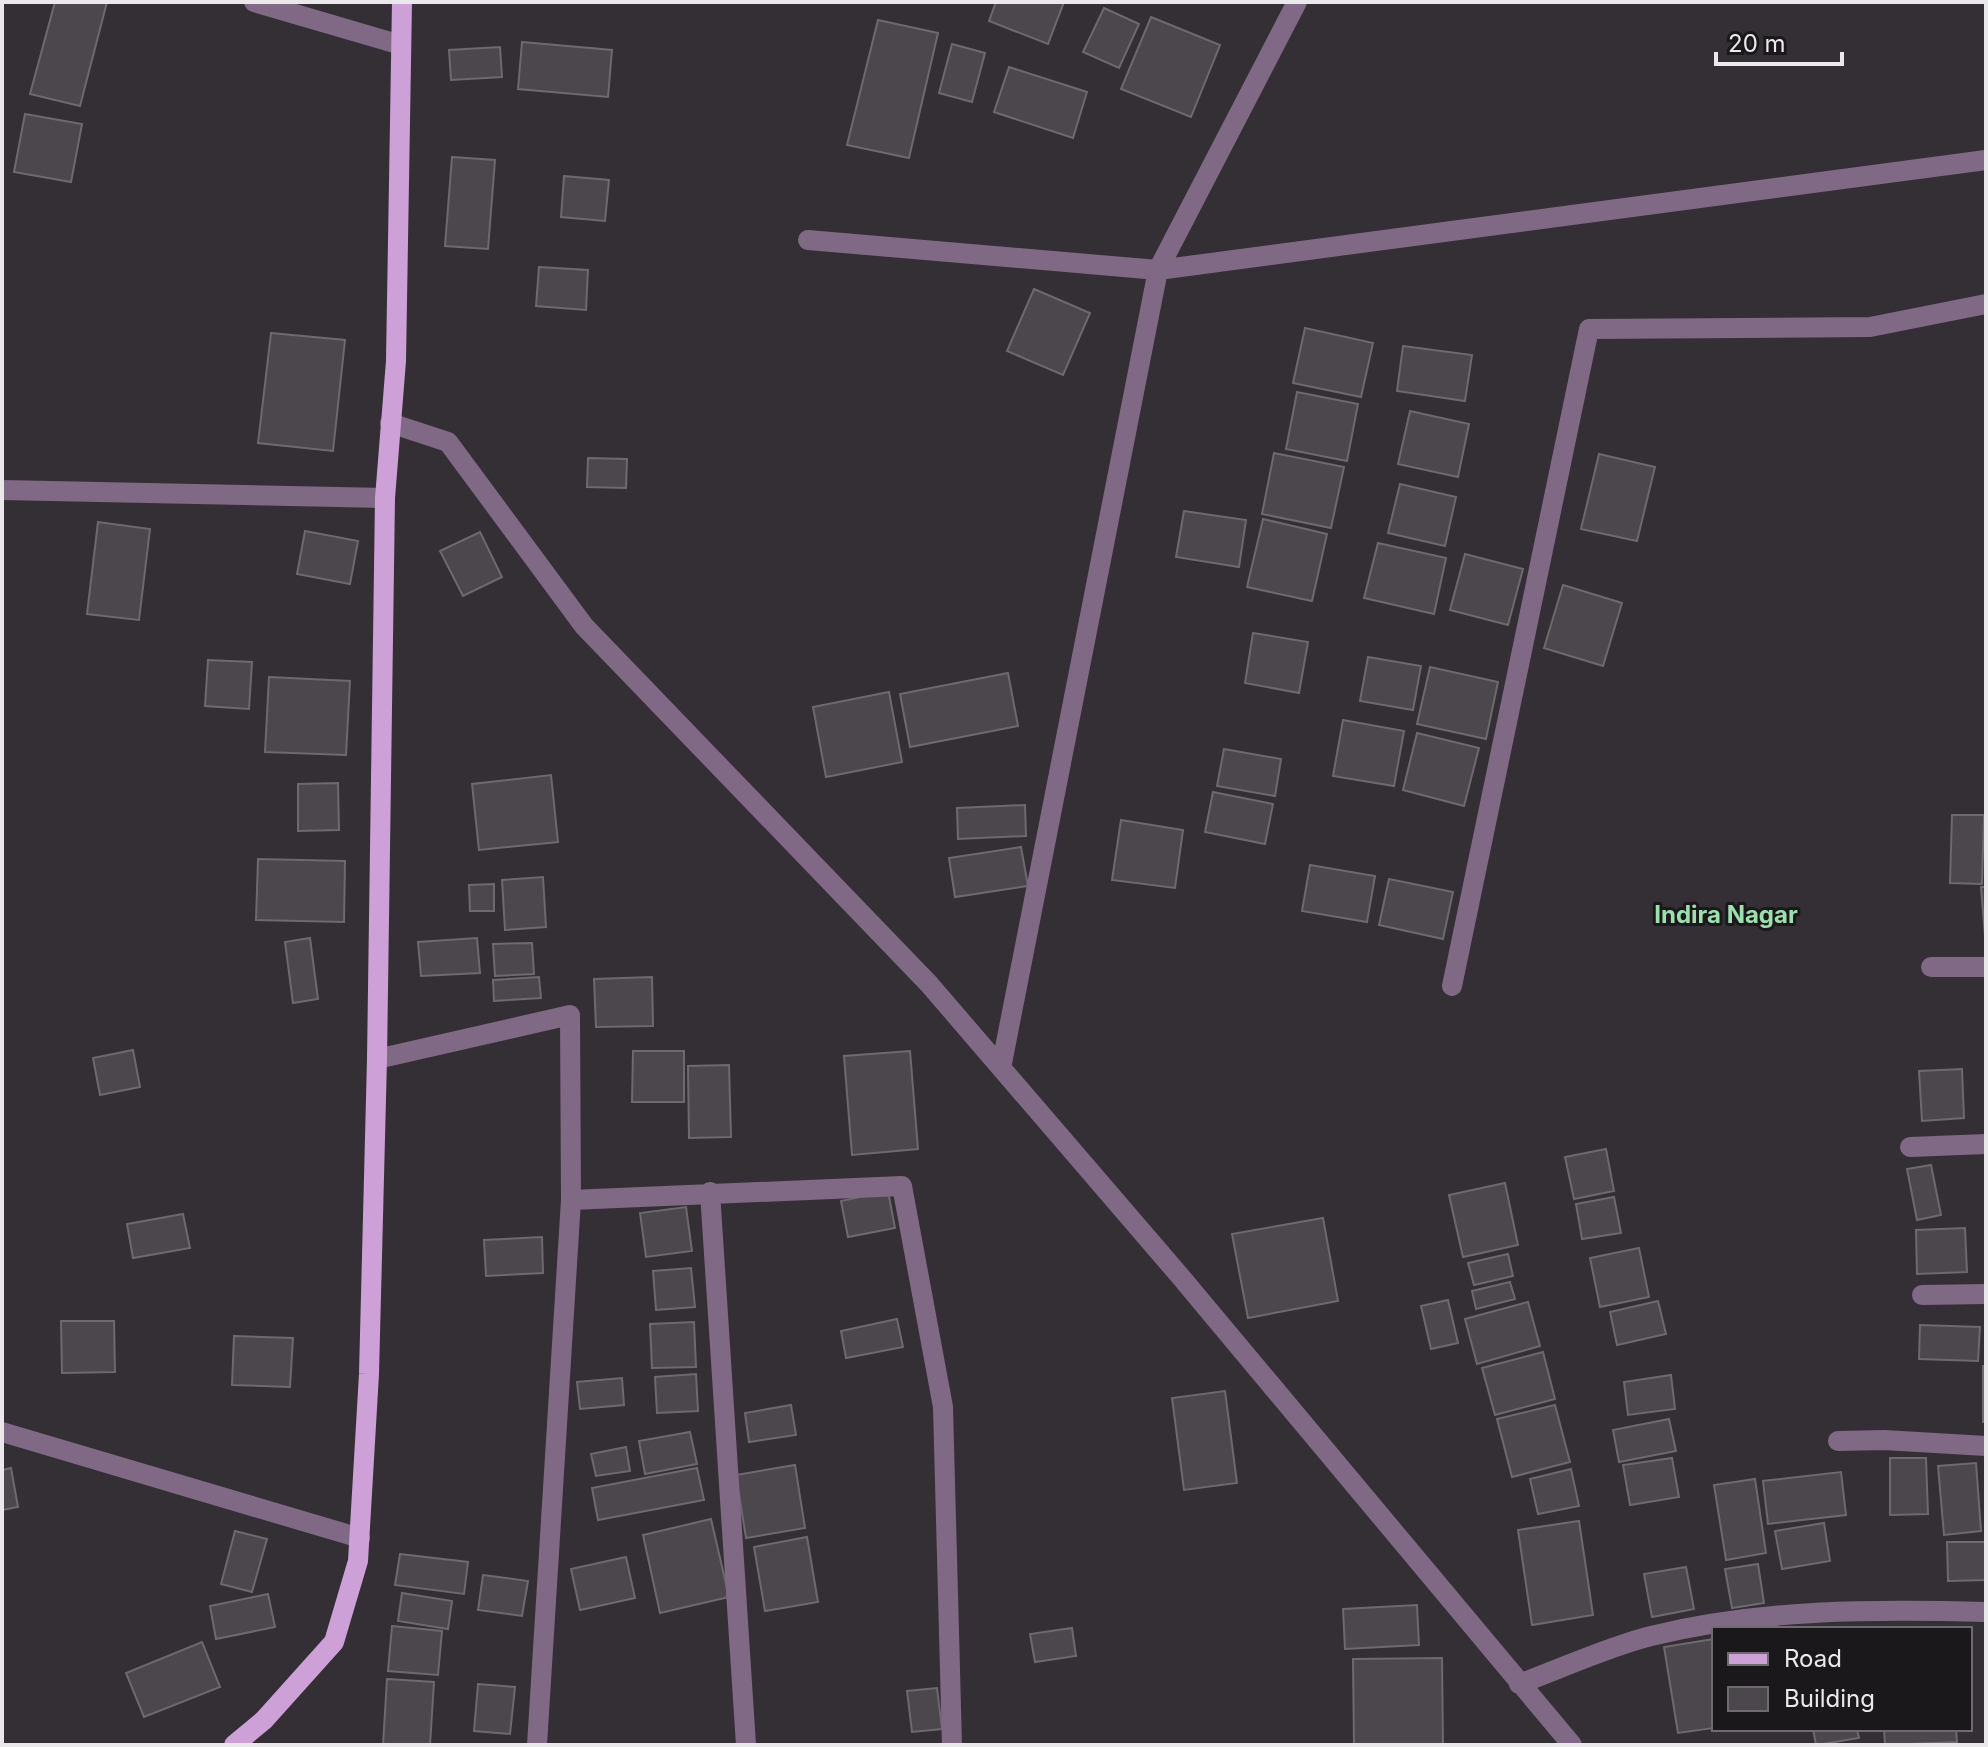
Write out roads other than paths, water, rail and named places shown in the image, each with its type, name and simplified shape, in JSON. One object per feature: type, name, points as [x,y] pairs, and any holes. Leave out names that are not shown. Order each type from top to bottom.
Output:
[{"type":"main road","points":[[234,1745],[264,1720],[334,1642],[358,1561],[369,1374],[385,498],[396,361],[402,2]]},
{"type":"street","points":[[254,2],[401,45]]},
{"type":"street","points":[[1001,1068],[1158,270],[1297,2]]},
{"type":"street","points":[[808,240],[1158,270],[1986,160]]},
{"type":"street","points":[[1452,986],[1589,329],[1870,327],[1986,304]]},
{"type":"street","points":[[390,423],[448,442],[584,626],[929,984],[1180,1276],[1572,1745]]},
{"type":"street","points":[[2,490],[385,498]]},
{"type":"street","points":[[1931,967],[1986,967]]},
{"type":"street","points":[[377,1059],[570,1015],[571,1200],[537,1745]]},
{"type":"street","points":[[1910,1147],[1986,1144]]},
{"type":"street","points":[[571,1200],[902,1186],[943,1407],[952,1745]]},
{"type":"street","points":[[710,1192],[746,1745]]},
{"type":"street","points":[[1922,1295],[1986,1294]]},
{"type":"street","points":[[2,1432],[360,1538]]},
{"type":"street","points":[[1838,1441],[1884,1440],[1986,1446]]},
{"type":"street","points":[[1519,1684],[1650,1636],[1739,1621],[1848,1610],[1986,1612]]},
{"type":"district","name":"Indira Nagar","points":[[1726,914]]}]
